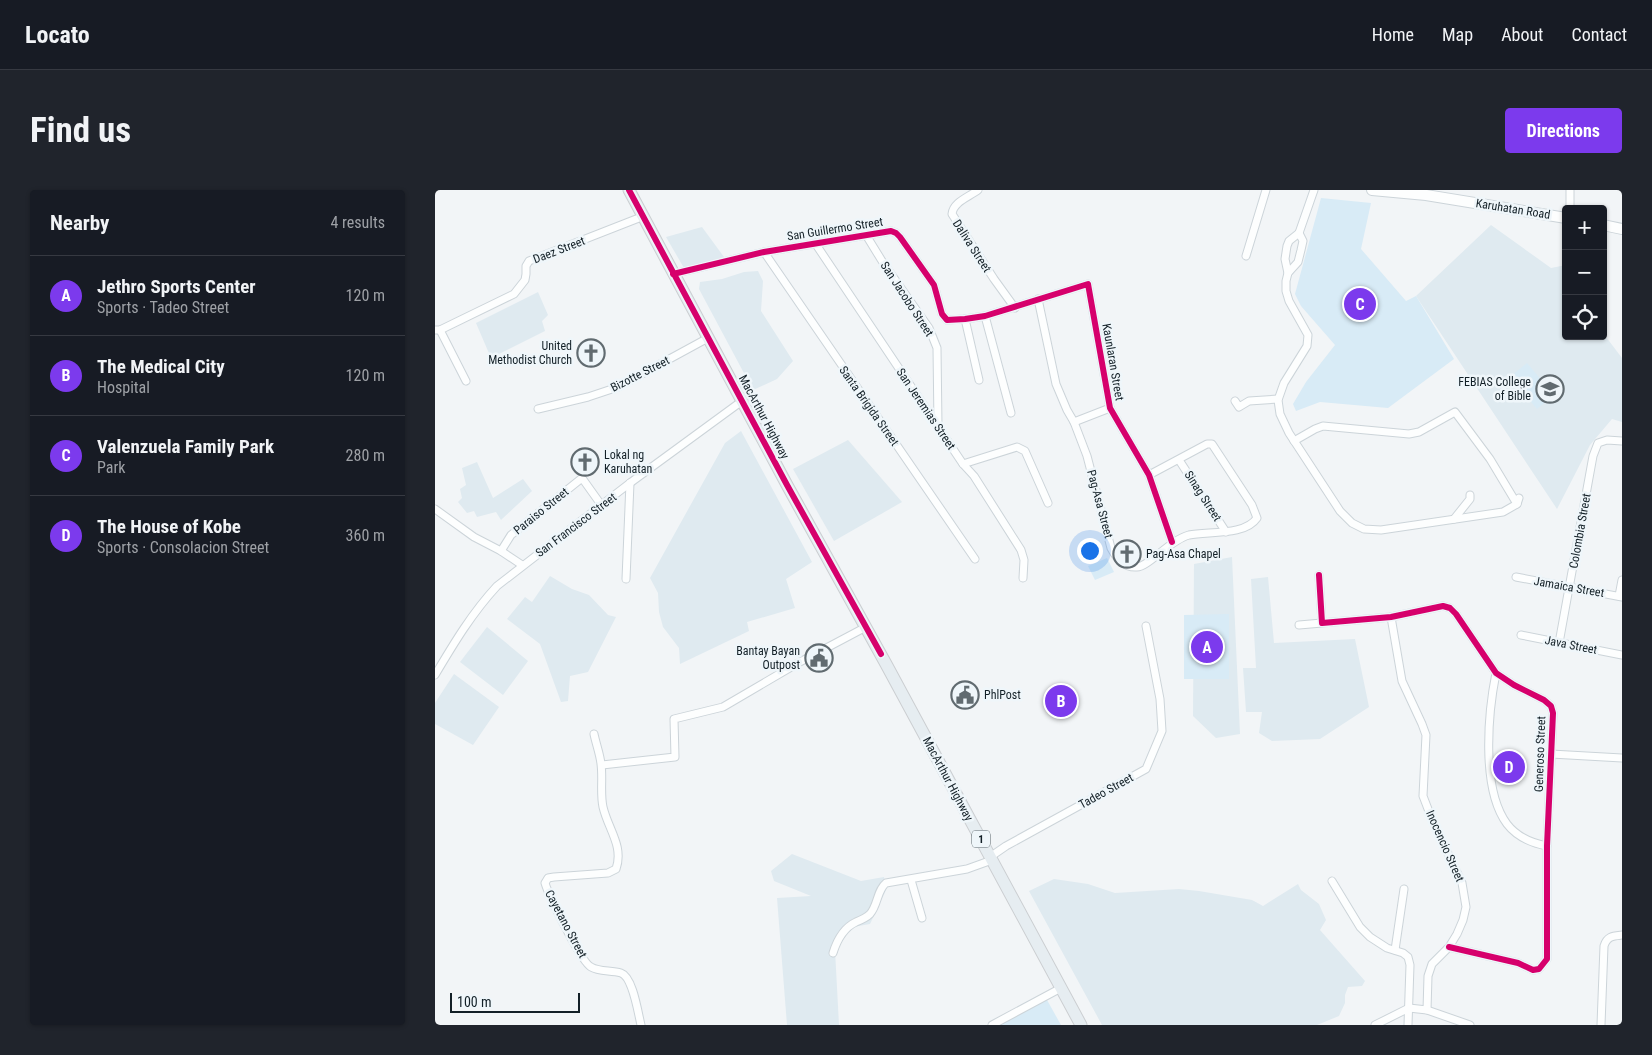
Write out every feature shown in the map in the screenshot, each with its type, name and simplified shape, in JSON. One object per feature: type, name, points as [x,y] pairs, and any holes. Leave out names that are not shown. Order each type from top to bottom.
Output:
[{"type":"highway","name":"MacArthur Highway","points":[[629,190],[1081,1025]]},
{"type":"main road","name":"Karuhatan Road","points":[[1372,190],[1426,195],[1562,217]]},
{"type":"main road","points":[[1607,226],[1622,229]]},
{"type":"street","name":"Daliva Street","points":[[978,190],[957,204],[953,208],[952,214],[1015,308]]},
{"type":"street","points":[[1246,256],[1267,190]]},
{"type":"street","points":[[1294,440],[1323,426],[1409,434],[1419,432],[1455,412],[1491,459],[1518,501],[1503,512],[1381,530],[1364,529],[1352,523],[1340,510],[1294,440],[1280,414],[1279,399],[1284,383],[1307,346],[1308,334],[1289,301],[1286,281],[1288,273],[1285,259],[1289,241],[1299,233],[1314,190]]},
{"type":"street","points":[[1570,190],[1570,205]]},
{"type":"street","name":"Daez Street","points":[[438,330],[514,294],[525,280],[526,266],[529,261],[644,216]]},
{"type":"street","name":"San Guillermo Street","points":[[673,274],[764,252],[885,232],[896,233],[934,284],[944,318],[947,320],[985,316],[1015,308],[1038,298]]},
{"type":"street","points":[[1288,273],[1298,262],[1303,241],[1299,233]]},
{"type":"street","name":"San Jacobo Street","points":[[866,235],[929,328],[937,348],[938,426]]},
{"type":"street","name":"San Jeremias Street","points":[[815,243],[963,464],[974,476],[1021,550],[1025,560],[1023,578]]},
{"type":"street","name":"Santa Brigida Street","points":[[764,252],[975,560]]},
{"type":"street","name":"Kaunlaran Street","points":[[1038,298],[1088,284],[1110,408],[1149,475],[1172,542]]},
{"type":"street","name":"Pag-Asa Street","points":[[1038,298],[1056,384],[1074,422],[1087,456],[1111,548],[1123,564],[1137,567],[1143,566],[1172,542],[1186,536],[1236,530],[1255,522],[1257,518],[1252,506],[1212,444],[1207,444],[1179,460]]},
{"type":"street","points":[[985,316],[1011,413]]},
{"type":"street","points":[[965,319],[979,380]]},
{"type":"street","points":[[438,330],[466,381]]},
{"type":"street","name":"Bizotte Street","points":[[538,409],[589,397],[618,387],[708,338]]},
{"type":"street","points":[[1235,401],[1239,407],[1249,401],[1279,399]]},
{"type":"street","name":"San Francisco Street","points":[[435,675],[461,630],[481,602],[497,586],[630,483],[742,401]]},
{"type":"street","points":[[1074,422],[1110,408]]},
{"type":"street","name":"Colombia Street","points":[[1559,643],[1593,456],[1598,443],[1607,440],[1622,441]]},
{"type":"street","points":[[963,464],[1017,447],[1022,449],[1025,451],[1048,503]]},
{"type":"street","points":[[1149,475],[1179,460]]},
{"type":"street","name":"Sinag Street","points":[[1179,460],[1226,532]]},
{"type":"street","name":"Paraiso Street","points":[[501,551],[511,535],[582,478],[602,506]]},
{"type":"street","points":[[626,578],[630,483]]},
{"type":"street","points":[[1455,519],[1470,499],[1470,494]]},
{"type":"street","points":[[435,509],[474,537],[501,551],[522,565]]},
{"type":"street","points":[[1319,575],[1322,623]]},
{"type":"street","name":"Jamaica Street","points":[[1516,577],[1620,597]]},
{"type":"street","points":[[1620,597],[1622,580]]},
{"type":"street","name":"Generoso Street","points":[[1299,625],[1391,617],[1437,607],[1450,608],[1496,672],[1551,706],[1553,713],[1547,846],[1547,959],[1539,969],[1533,970],[1518,963],[1449,947]]},
{"type":"street","name":"Inocencio Street","points":[[1391,617],[1402,681],[1426,734],[1423,796],[1433,822],[1462,882],[1466,907],[1463,920],[1449,947],[1432,964],[1429,976],[1427,1010]]},
{"type":"street","name":"Tadeo Street","points":[[833,953],[839,938],[846,928],[866,918],[874,909],[883,885],[886,883],[967,869],[991,858],[1006,846],[1146,770],[1162,731],[1160,699],[1145,626]]},
{"type":"street","points":[[601,765],[675,758],[674,719],[723,707],[798,663],[866,627]]},
{"type":"street","name":"Java Street","points":[[1521,636],[1622,655]]},
{"type":"street","points":[[1496,672],[1489,730],[1491,771],[1497,804],[1507,824],[1519,836],[1547,846]]},
{"type":"street","name":"Cayetano Street","points":[[593,734],[601,765],[603,804],[606,819],[616,840],[619,861],[616,869],[608,873],[548,878],[545,883],[575,946],[588,965],[594,969],[622,973],[627,978],[636,1002],[641,1025]]},
{"type":"street","points":[[1551,754],[1622,758]]},
{"type":"street","points":[[911,880],[922,918]]},
{"type":"street","points":[[1332,881],[1360,927],[1370,937],[1387,948],[1403,953],[1408,958],[1411,965],[1408,1025]]},
{"type":"street","points":[[1395,950],[1404,890]]},
{"type":"street","points":[[1601,1025],[1604,946],[1609,937],[1622,935]]},
{"type":"street","points":[[992,1025],[1061,988]]},
{"type":"street","points":[[1375,1025],[1409,1008],[1427,1010],[1470,1025]]},
{"type":"shaded area","points":[[1321,198],[1371,203],[1361,249],[1406,301],[1416,296],[1454,359],[1388,408],[1320,402],[1296,411],[1293,404],[1306,382],[1335,345],[1301,306],[1295,294]]},
{"type":"shaded area","name":"FEBIAS College of Bible","points":[[1491,225],[1551,268],[1562,266],[1562,340],[1607,340],[1607,338],[1622,358],[1622,422],[1612,419],[1590,445],[1557,509],[1416,296]]},
{"type":"shaded area","points":[[702,227],[724,257],[684,268],[666,237]]},
{"type":"shaded area","points":[[758,271],[763,281],[761,311],[793,361],[777,379],[753,390],[699,289],[700,282],[722,279],[744,272]]},
{"type":"shaded area","points":[[538,292],[548,315],[542,321],[545,331],[491,358],[476,323]]},
{"type":"shaded area","points":[[1527,363],[1554,395],[1537,409],[1510,377]]},
{"type":"shaded area","points":[[741,431],[812,562],[786,579],[795,608],[747,622],[749,631],[680,664],[679,648],[663,627],[659,612],[658,593],[650,578],[725,443]]},
{"type":"shaded area","points":[[848,440],[902,502],[834,541],[793,469]]},
{"type":"shaded area","points":[[477,462],[493,498],[523,479],[532,491],[501,520],[496,512],[477,517],[474,511],[467,513],[458,502],[462,498],[460,489],[466,485],[462,468]]},
{"type":"shaded area","points":[[1232,557],[1240,734],[1216,738],[1193,716],[1194,564]]},
{"type":"shaded area","points":[[1107,558],[1114,572],[1095,580],[1088,566]]},
{"type":"shaded area","points":[[550,576],[572,589],[589,595],[608,615],[616,617],[588,672],[570,676],[568,701],[561,702],[540,644],[507,619],[525,597],[532,602]]},
{"type":"shaded area","points":[[1268,577],[1274,643],[1355,639],[1369,707],[1320,739],[1272,741],[1259,733],[1262,712],[1246,712],[1243,668],[1256,668],[1251,579]]},
{"type":"shaded area","points":[[1229,614],[1229,679],[1184,679],[1184,615]]},
{"type":"shaded area","points":[[487,627],[528,661],[503,695],[460,662]]},
{"type":"shaded area","points":[[454,674],[499,707],[473,745],[435,724],[435,703]]},
{"type":"shaded area","points":[[792,854],[861,881],[884,877],[886,890],[870,924],[853,927],[835,950],[839,1025],[787,1025],[777,898],[811,896],[774,881],[771,871]]},
{"type":"shaded area","points":[[1054,879],[1088,884],[1115,893],[1179,889],[1199,891],[1252,900],[1263,906],[1298,884],[1301,890],[1319,904],[1326,920],[1320,930],[1365,981],[1362,986],[1348,987],[1345,1003],[1339,1016],[1317,1025],[1102,1025],[1029,891]]},
{"type":"shaded area","points":[[1047,1000],[1061,1025],[999,1025]]},
{"type":"cycle path","points":[[629,190],[787,485],[881,654]]},
{"type":"cycle path","points":[[673,274],[764,252],[891,231],[900,237],[934,285],[942,314],[947,320],[985,316],[1088,284],[1110,408],[1149,475],[1172,542]]},
{"type":"cycle path","points":[[1319,575],[1322,623],[1391,617],[1443,606],[1450,608],[1496,673],[1514,685],[1544,700],[1551,706],[1553,713],[1547,846],[1547,959],[1539,969],[1533,970],[1518,963],[1449,947]]},
{"type":"place","name":"Valenzuela Family Park","points":[[1360,304]]},
{"type":"place","name":"United Methodist Church","points":[[591,353]]},
{"type":"place","name":"FEBIAS College of Bible","points":[[1550,389]]},
{"type":"place","name":"Lokal ng Karuhatan","points":[[585,462]]},
{"type":"place","name":"Pag-Asa Chapel","points":[[1127,554]]},
{"type":"place","name":"Jethro Sports Center","points":[[1207,647]]},
{"type":"place","name":"Bantay Bayan Outpost","points":[[819,658]]},
{"type":"place","name":"PhlPost","points":[[965,695]]},
{"type":"place","name":"The Medical City","points":[[1061,701]]},
{"type":"place","name":"The House of Kobe","points":[[1509,767]]}]
